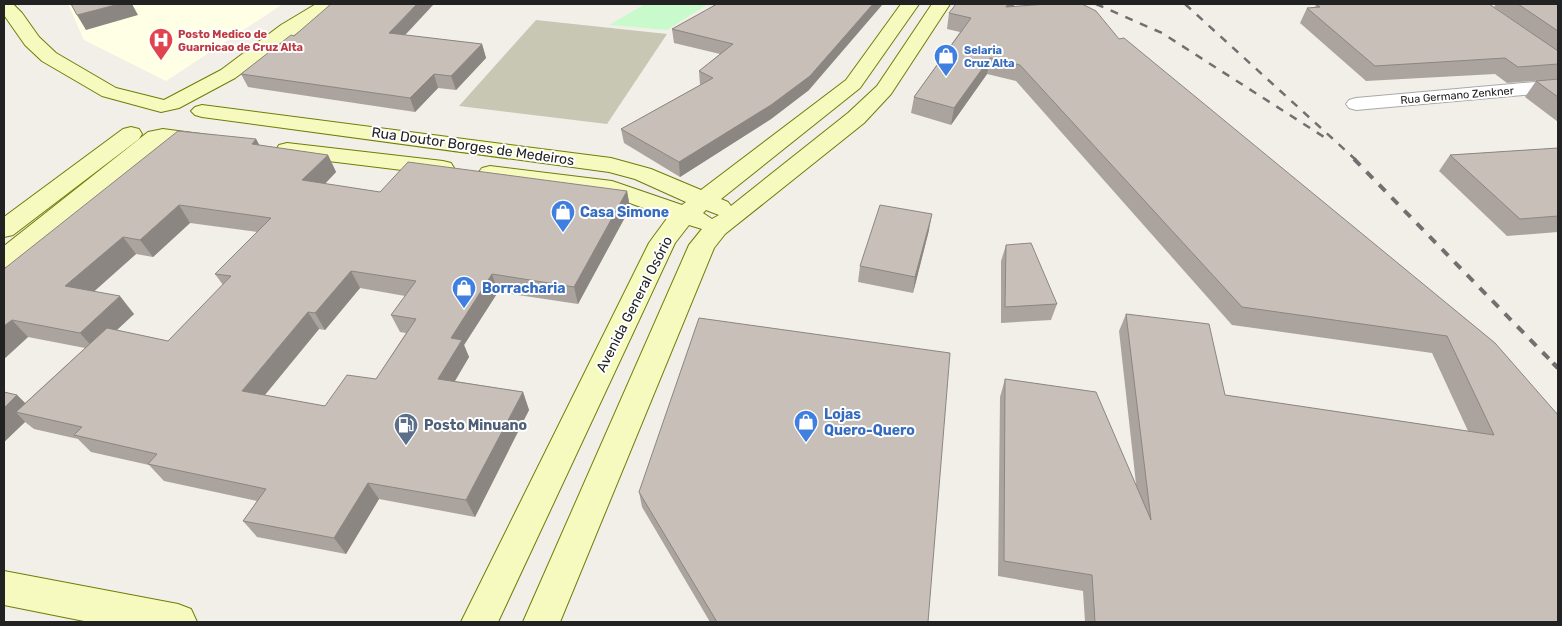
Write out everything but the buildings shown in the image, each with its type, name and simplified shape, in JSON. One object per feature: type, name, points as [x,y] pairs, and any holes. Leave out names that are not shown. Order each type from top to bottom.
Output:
[{"type":"main road","points":[[4,258],[147,132],[150,111],[167,105],[228,74],[288,29],[328,4]]},
{"type":"main road","name":"Avenida General Osório","points":[[479,622],[662,243],[671,229],[695,207],[854,84],[910,4]]},
{"type":"main road","points":[[542,622],[694,260],[725,221],[856,118],[884,90],[941,4]]},
{"type":"main road","points":[[13,9],[32,41],[49,57],[109,92],[167,105]]},
{"type":"main road","points":[[893,28],[921,34]]},
{"type":"main road","points":[[4,229],[147,132],[179,132],[192,125],[200,118],[202,109],[228,74]]},
{"type":"main road","points":[[109,92],[119,109],[147,132],[232,144]]},
{"type":"main road","name":"Rua Doutor Borges de Medeiros","points":[[167,105],[184,102],[195,104],[202,109],[626,168],[695,207],[725,221]]},
{"type":"main road","name":"Rua Doutor Borges de Medeiros","points":[[261,147],[612,188],[695,207]]},
{"type":"main road","points":[[612,188],[626,168]]},
{"type":"main road","points":[[4,588],[178,622]]},
{"type":"street","name":"Rua Germano Zenkner","points":[[1356,104],[1558,86]]},
{"type":"shaded area","name":"Posto Medico de Guarnicao de Cruz Alta","points":[[68,4],[283,4],[166,81],[84,40]]},
{"type":"shaded area","points":[[536,20],[667,34],[607,124],[459,106]]},
{"type":"green space","points":[[645,4],[708,4],[667,30],[609,25]]},
{"type":"railway","points":[[1096,4],[1162,33],[1324,137]]},
{"type":"railway","points":[[1185,4],[1356,160]]},
{"type":"railway","points":[[1354,159],[1554,364]]},
{"type":"railway","points":[[1554,364],[1558,368]]},
{"type":"place","name":"Posto Medico de Guarnicao de Cruz Alta","points":[[161,61]]},
{"type":"place","name":"Selaria Cruz Alta","points":[[946,77]]},
{"type":"place","name":"Casa Simone","points":[[563,233]]},
{"type":"place","name":"Borracharia","points":[[464,309]]},
{"type":"place","name":"Lojas Quero-Quero","points":[[806,443]]},
{"type":"place","name":"Posto Minuano","points":[[406,446]]}]
